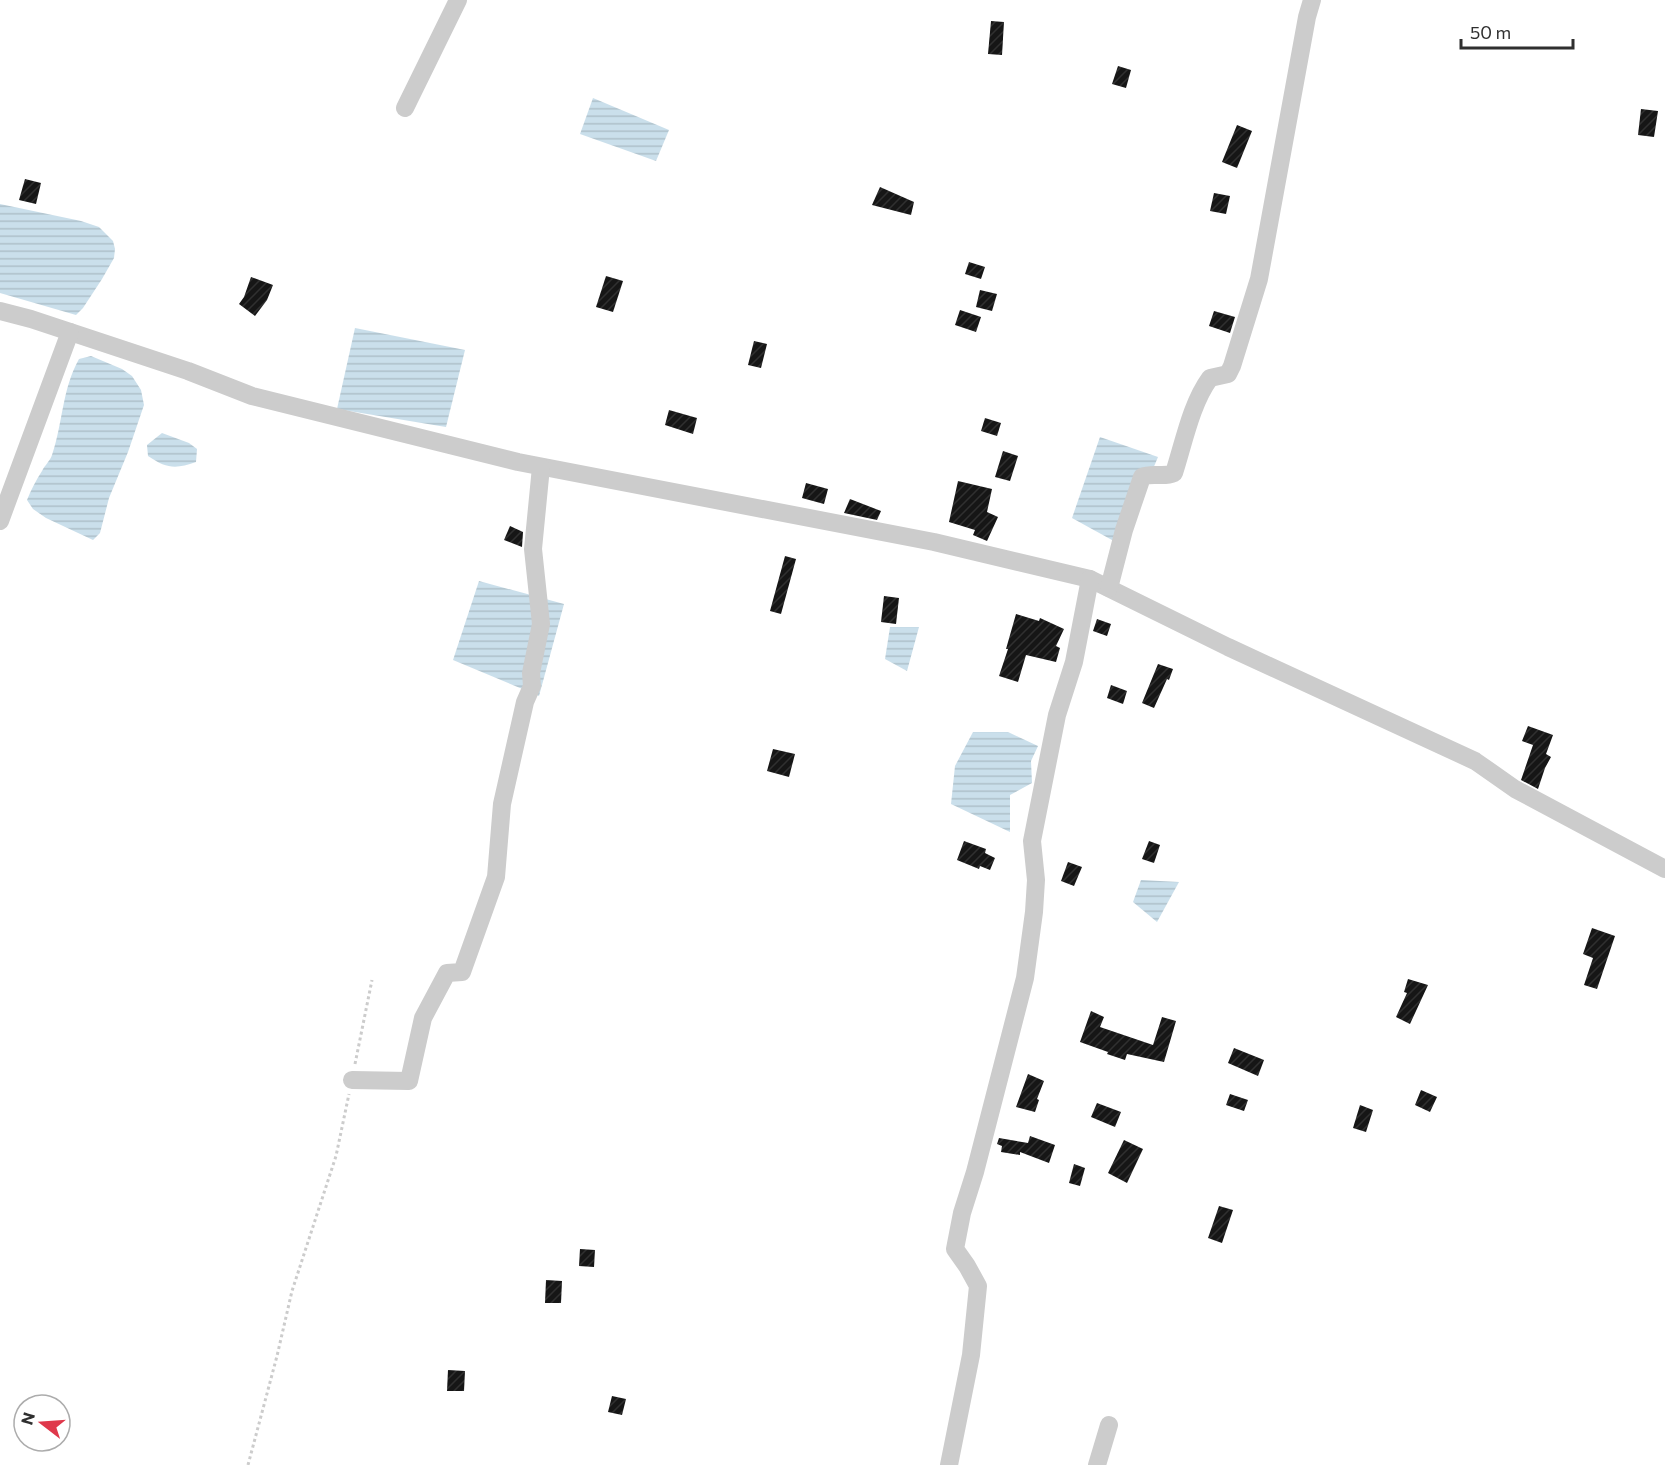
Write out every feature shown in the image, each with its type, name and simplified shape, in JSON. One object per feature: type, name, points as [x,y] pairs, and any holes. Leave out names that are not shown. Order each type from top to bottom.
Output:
[{"type":"street","points":[[405,108],[458,0]]},
{"type":"street","points":[[1109,588],[1124,531],[1142,477],[1150,474],[1168,476],[1174,473],[1190,419],[1203,387],[1210,378],[1228,374],[1232,366],[1259,279],[1312,0]]},
{"type":"street","points":[[0,311],[31,319],[188,371],[252,396],[507,460],[934,542],[1090,579],[1228,647],[1475,761],[1515,789],[1665,869]]},
{"type":"street","points":[[0,521],[70,332]]},
{"type":"street","points":[[352,1080],[409,1081],[423,1018],[447,973],[462,972],[496,877],[502,804],[525,702],[532,686],[531,673],[541,624],[533,549],[541,467]]},
{"type":"street","points":[[949,1465],[971,1355],[978,1286],[955,1249],[962,1213],[975,1172],[1025,978],[1036,880],[1032,841],[1057,715],[1074,662],[1090,579]]},
{"type":"street","points":[[1097,1465],[1109,1425]]},
{"type":"path","points":[[248,1465],[292,1291],[336,1156],[372,980]]},
{"type":"water","points":[[593,98],[669,130],[656,161],[580,134]]},
{"type":"water","points":[[0,204],[81,221],[99,227],[113,241],[114,258],[83,308],[76,315],[0,293]]},
{"type":"water","points":[[355,328],[465,350],[446,427],[337,409]]},
{"type":"water","points":[[91,356],[122,369],[132,376],[141,390],[144,405],[109,498],[100,533],[93,540],[46,518],[33,509],[27,500],[52,455],[73,370],[79,359]]},
{"type":"water","points":[[162,433],[189,443],[197,449],[196,462],[183,466],[172,466],[148,456],[147,445]]},
{"type":"water","points":[[1100,437],[1158,457],[1121,545],[1072,518]]},
{"type":"water","points":[[479,581],[564,604],[539,696],[453,660]]},
{"type":"water","points":[[890,627],[919,627],[907,671],[885,659]]},
{"type":"water","points":[[973,732],[1008,732],[1038,746],[1031,761],[1032,783],[1010,795],[1010,832],[951,804],[955,766]]},
{"type":"water","points":[[1141,880],[1179,882],[1157,922],[1133,902]]},
{"type":"building","points":[[991,21],[1004,22],[1002,55],[988,54]]},
{"type":"building","points":[[1118,66],[1131,70],[1126,88],[1112,84]]},
{"type":"building","points":[[1641,109],[1658,111],[1654,137],[1638,135]]},
{"type":"building","points":[[1237,125],[1252,131],[1237,168],[1222,162]]},
{"type":"building","points":[[25,179],[41,183],[36,204],[19,200]]},
{"type":"building","points":[[880,187],[914,202],[911,215],[872,205]]},
{"type":"building","points":[[1214,193],[1230,196],[1226,214],[1210,211]]},
{"type":"building","points":[[969,262],[985,267],[981,279],[965,274]]},
{"type":"building","points":[[606,276],[623,281],[613,312],[596,307]]},
{"type":"building","points":[[251,277],[273,285],[267,300],[255,316],[239,304]]},
{"type":"building","points":[[980,290],[997,294],[992,311],[976,307]]},
{"type":"building","points":[[960,310],[981,317],[976,332],[955,325]]},
{"type":"building","points":[[1214,311],[1235,317],[1230,333],[1209,326]]},
{"type":"building","points":[[754,341],[767,344],[761,368],[748,365]]},
{"type":"building","points":[[669,410],[697,418],[693,434],[665,425]]},
{"type":"building","points":[[985,418],[1001,423],[997,436],[981,431]]},
{"type":"building","points":[[1003,451],[1018,456],[1010,481],[995,477]]},
{"type":"building","points":[[958,481],[992,489],[987,512],[998,517],[987,541],[973,535],[975,530],[949,522]]},
{"type":"building","points":[[806,483],[828,489],[824,504],[802,498]]},
{"type":"building","points":[[850,499],[881,511],[877,520],[844,513]]},
{"type":"building","points":[[510,526],[523,532],[522,547],[504,540]]},
{"type":"building","points":[[785,556],[796,559],[781,614],[770,611]]},
{"type":"building","points":[[884,596],[899,598],[896,624],[881,622]]},
{"type":"building","points":[[1016,614],[1039,621],[1040,618],[1064,629],[1056,646],[1060,648],[1056,662],[1026,655],[1018,682],[999,676]]},
{"type":"building","points":[[1097,619],[1111,624],[1107,636],[1093,631]]},
{"type":"building","points":[[1158,664],[1173,669],[1154,708],[1142,703]]},
{"type":"building","points":[[1111,685],[1127,691],[1123,704],[1107,698]]},
{"type":"building","points":[[1528,726],[1553,735],[1546,754],[1551,757],[1538,789],[1521,780],[1533,745],[1522,741]]},
{"type":"building","points":[[773,749],[795,754],[789,777],[767,771]]},
{"type":"building","points":[[964,841],[986,849],[985,853],[995,858],[990,870],[980,866],[979,869],[957,860]]},
{"type":"building","points":[[1149,841],[1160,845],[1154,863],[1142,859]]},
{"type":"building","points":[[1068,862],[1082,867],[1074,886],[1061,881]]},
{"type":"building","points":[[1592,928],[1615,936],[1597,989],[1584,985],[1593,958],[1583,954]]},
{"type":"building","points":[[1408,979],[1428,985],[1410,1024],[1396,1017],[1407,993],[1404,992]]},
{"type":"building","points":[[1091,1011],[1104,1017],[1100,1027],[1153,1045],[1162,1017],[1176,1021],[1164,1062],[1127,1054],[1125,1060],[1080,1042]]},
{"type":"building","points":[[1234,1048],[1264,1060],[1258,1076],[1228,1063]]},
{"type":"building","points":[[1028,1074],[1044,1081],[1035,1112],[1016,1107]]},
{"type":"building","points":[[1421,1090],[1437,1097],[1430,1112],[1415,1105]]},
{"type":"building","points":[[1230,1094],[1248,1100],[1244,1111],[1226,1105]]},
{"type":"building","points":[[1097,1103],[1121,1112],[1115,1127],[1091,1117]]},
{"type":"building","points":[[1360,1105],[1373,1110],[1366,1132],[1353,1128]]},
{"type":"building","points":[[1030,1136],[1055,1145],[1049,1163],[1020,1152],[1020,1155],[1001,1152],[1002,1146],[997,1144],[999,1138],[1028,1143]]},
{"type":"building","points":[[1124,1140],[1143,1149],[1127,1183],[1108,1173]]},
{"type":"building","points":[[1074,1164],[1085,1168],[1080,1186],[1069,1183]]},
{"type":"building","points":[[1219,1206],[1233,1210],[1222,1243],[1208,1238]]},
{"type":"building","points":[[580,1249],[595,1250],[594,1267],[579,1266]]},
{"type":"building","points":[[546,1280],[562,1281],[561,1303],[545,1303]]},
{"type":"building","points":[[448,1370],[465,1371],[464,1391],[447,1391]]},
{"type":"building","points":[[612,1396],[626,1399],[622,1415],[608,1412]]}]
